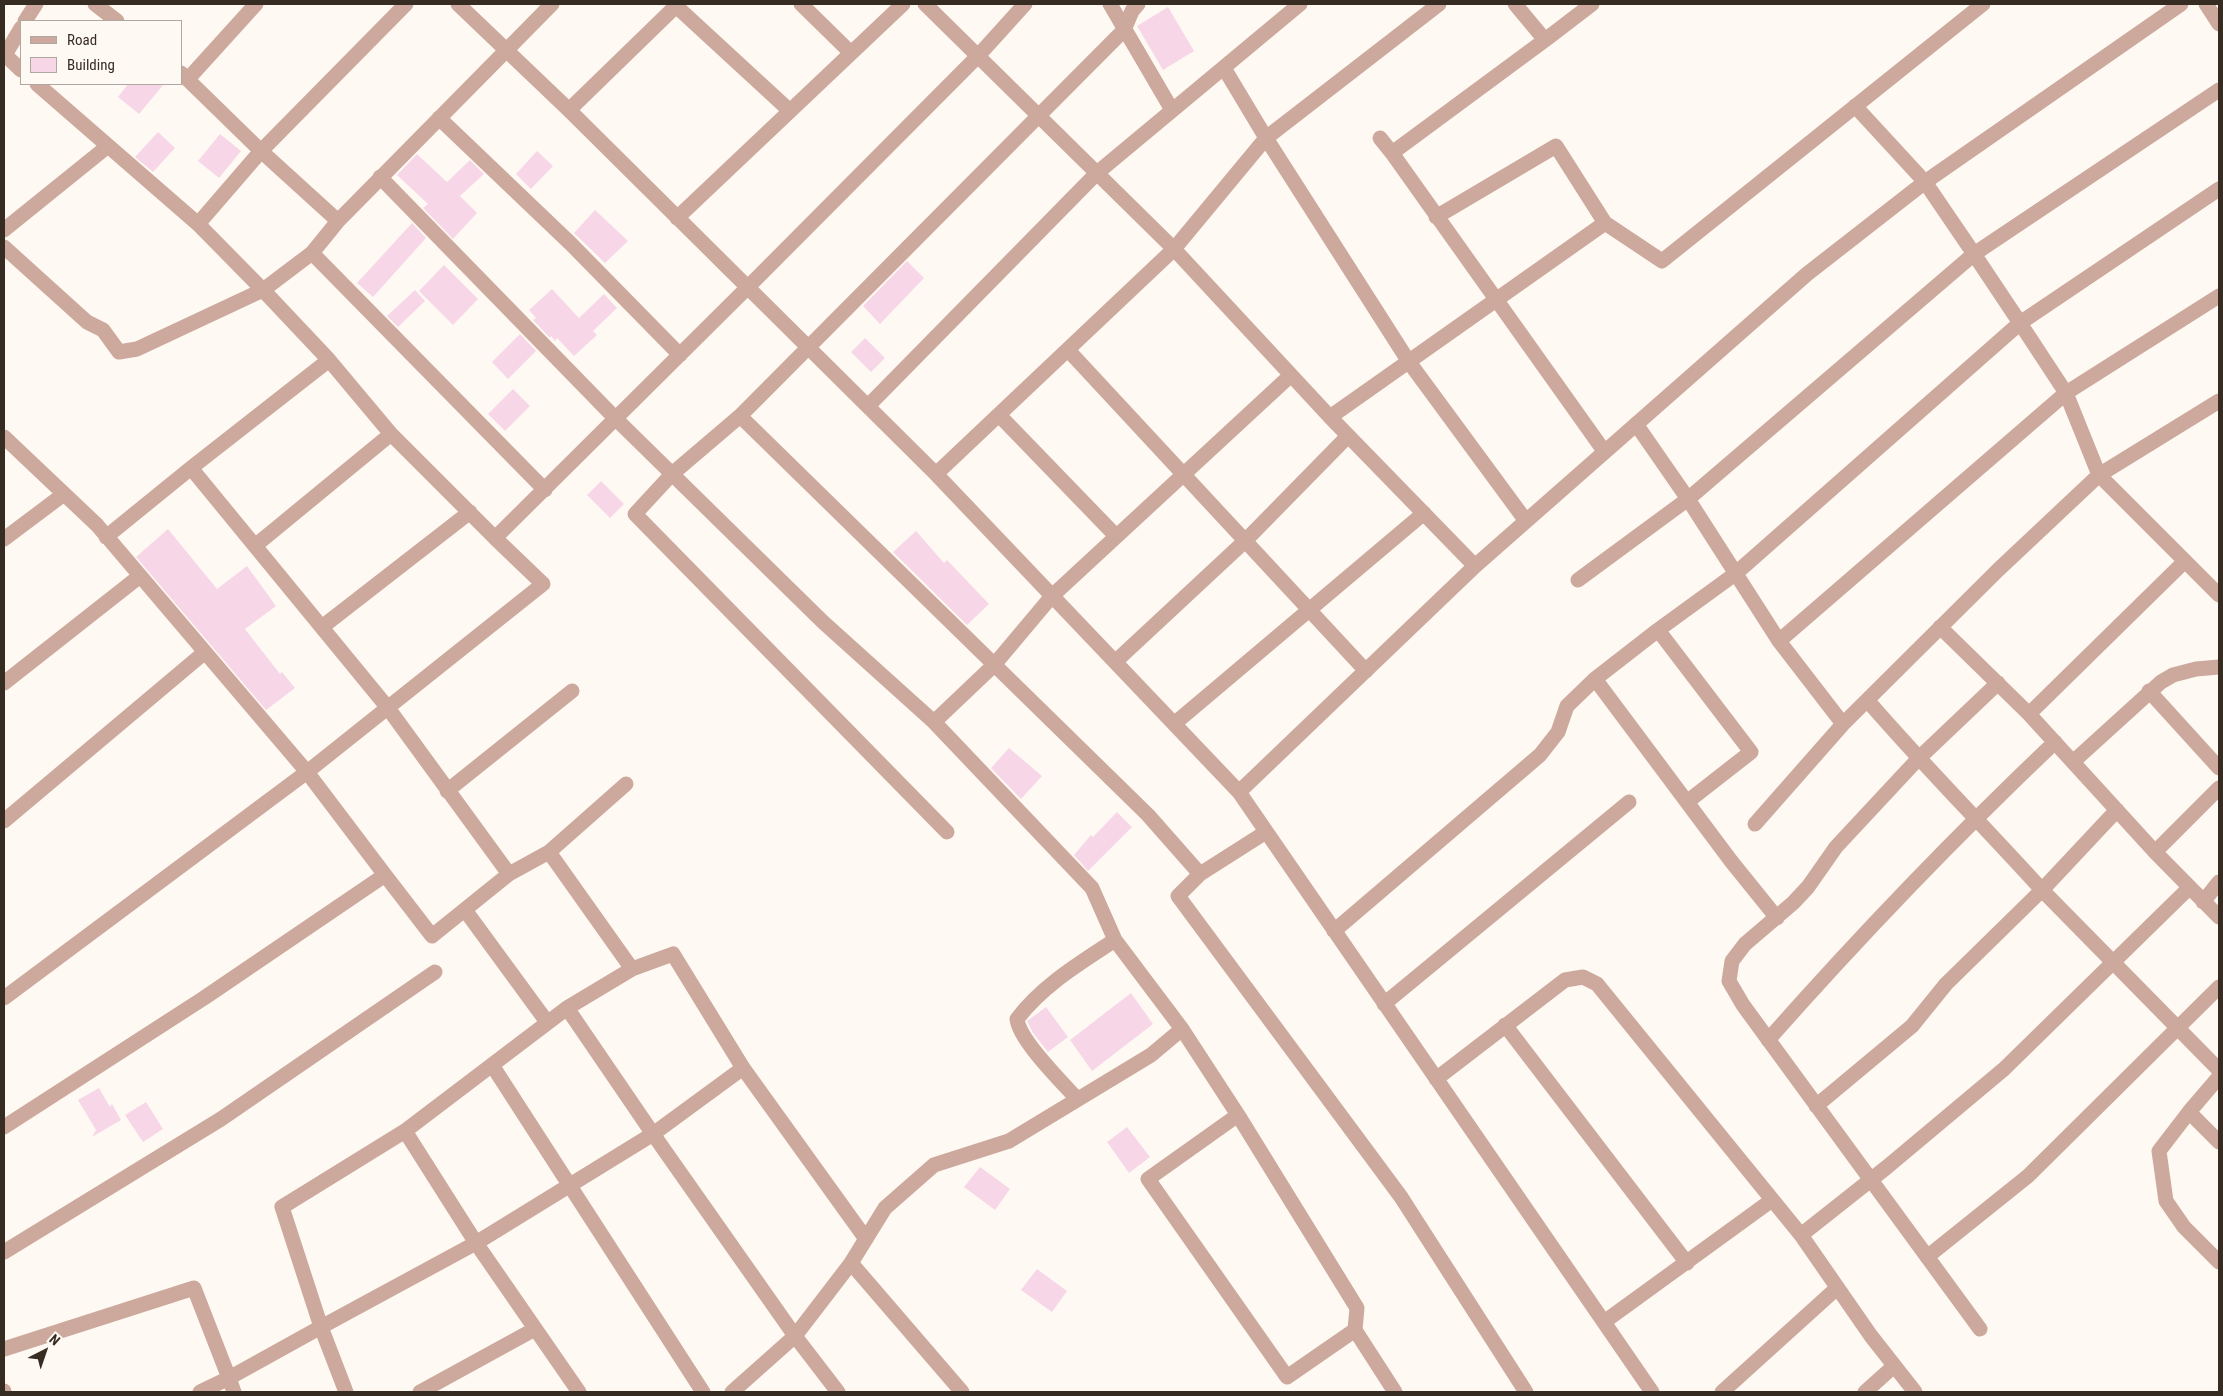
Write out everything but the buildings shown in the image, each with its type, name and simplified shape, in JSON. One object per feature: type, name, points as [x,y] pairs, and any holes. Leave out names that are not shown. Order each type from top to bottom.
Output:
[{"type":"street","points":[[26,20],[36,4]]},
{"type":"street","points":[[95,4],[116,20]]},
{"type":"street","points":[[256,4],[184,76],[261,151],[338,221]]},
{"type":"street","points":[[198,224],[261,151],[406,4]]},
{"type":"street","points":[[458,4],[507,49],[936,474],[1239,792],[1652,1392]]},
{"type":"street","points":[[4,247],[87,322],[103,330],[119,352],[137,349],[263,290],[312,253],[338,221],[380,177],[552,4]]},
{"type":"street","points":[[801,4],[851,53]]},
{"type":"street","points":[[678,218],[903,4]]},
{"type":"street","points":[[925,4],[1174,249],[1348,436],[1475,566]]},
{"type":"street","points":[[495,538],[978,56],[1025,4]]},
{"type":"street","points":[[1110,4],[1172,110]]},
{"type":"street","points":[[947,832],[635,514],[672,474],[740,416],[1040,117],[1124,30],[1132,11],[1138,4]]},
{"type":"street","points":[[868,406],[1097,173],[1300,4]]},
{"type":"street","points":[[936,474],[1174,249],[1266,138],[1439,4]]},
{"type":"street","points":[[1515,4],[1545,40]]},
{"type":"street","points":[[1392,153],[1592,4]]},
{"type":"street","points":[[1436,217],[1556,146],[1605,223],[1662,260],[1983,4]]},
{"type":"street","points":[[1239,792],[1475,566],[1807,274],[1925,182],[2181,4]]},
{"type":"street","points":[[2206,4],[2219,24]]},
{"type":"street","points":[[569,110],[677,5],[790,111]]},
{"type":"street","points":[[20,30],[4,55],[20,69]]},
{"type":"street","points":[[1224,68],[1266,138],[1409,362],[1526,521]]},
{"type":"street","points":[[4,998],[307,772],[543,584],[390,434],[329,360],[198,224],[38,85]]},
{"type":"street","points":[[1578,580],[1688,499],[1974,254],[2219,90]]},
{"type":"street","points":[[1855,106],[1925,182],[2020,323],[2066,393],[2099,475],[2219,596]]},
{"type":"street","points":[[439,118],[571,244],[680,355]]},
{"type":"street","points":[[1380,138],[1604,451]]},
{"type":"street","points":[[4,230],[108,146]]},
{"type":"street","points":[[380,177],[616,419],[823,622],[934,722],[1092,888],[1115,940],[1182,1029],[1238,1115],[1357,1308],[1355,1330],[1395,1392]]},
{"type":"street","points":[[1334,930],[1540,755],[1558,732],[1567,706],[1595,679],[1735,574],[2020,323],[2219,189]]},
{"type":"street","points":[[1330,417],[1605,223]]},
{"type":"street","points":[[312,253],[545,490]]},
{"type":"street","points":[[1779,641],[2066,393],[2219,296]]},
{"type":"street","points":[[1068,350],[1366,671]]},
{"type":"street","points":[[106,536],[329,360]]},
{"type":"street","points":[[934,722],[994,664],[1052,596],[1291,374]]},
{"type":"street","points":[[1755,824],[1843,724],[1940,627],[2099,475],[2219,401]]},
{"type":"street","points":[[999,415],[1116,536]]},
{"type":"street","points":[[740,416],[1148,815],[1200,874]]},
{"type":"street","points":[[1636,424],[1688,499],[1779,641],[1843,724]]},
{"type":"street","points":[[256,545],[390,434]]},
{"type":"street","points":[[1115,662],[1244,541],[1348,436]]},
{"type":"street","points":[[4,437],[106,536],[307,772],[432,936],[509,874],[548,852],[626,784]]},
{"type":"street","points":[[191,468],[388,708],[509,874]]},
{"type":"street","points":[[4,539],[64,494]]},
{"type":"street","points":[[322,627],[470,512]]},
{"type":"street","points":[[1174,724],[1424,513]]},
{"type":"street","points":[[2029,714],[2185,562]]},
{"type":"street","points":[[4,683],[140,576]]},
{"type":"street","points":[[1940,627],[2056,742],[2155,852],[2219,917]]},
{"type":"street","points":[[1658,630],[1750,752],[1687,802]]},
{"type":"street","points":[[4,821],[205,652]]},
{"type":"street","points":[[2074,761],[2149,691],[2173,675],[2196,669],[2219,667]]},
{"type":"street","points":[[1595,679],[1777,918]]},
{"type":"street","points":[[1980,1329],[1768,1040],[1743,1005],[1729,981],[1732,961],[1745,944],[1777,918],[1808,888],[1817,871],[1836,847],[1918,759],[1998,683]]},
{"type":"street","points":[[447,791],[572,691]]},
{"type":"street","points":[[2149,691],[2219,768]]},
{"type":"street","points":[[1868,700],[1918,759],[1976,817],[2042,890],[2219,1070]]},
{"type":"street","points":[[1768,1040],[1910,885],[1976,817],[2056,742]]},
{"type":"street","points":[[2155,852],[2219,788]]},
{"type":"street","points":[[1384,1004],[1629,802]]},
{"type":"street","points":[[1816,1106],[1912,1026],[1946,984],[2042,890],[2117,810]]},
{"type":"street","points":[[1266,832],[1200,874],[1178,896],[1401,1197],[1526,1392]]},
{"type":"street","points":[[548,852],[632,969]]},
{"type":"street","points":[[4,1127],[204,998],[385,874]]},
{"type":"street","points":[[2203,902],[2219,882]]},
{"type":"street","points":[[1801,1235],[1870,1181],[2004,1069],[2189,888]]},
{"type":"street","points":[[465,910],[547,1022]]},
{"type":"street","points":[[1077,1099],[1027,1041],[1018,1025],[1018,1019],[1030,1002],[1071,969],[1115,940]]},
{"type":"street","points":[[346,1392],[321,1326],[282,1207],[405,1131],[566,1008],[632,969],[673,954],[743,1068],[866,1239]]},
{"type":"street","points":[[4,1252],[221,1119],[435,972]]},
{"type":"street","points":[[1436,1079],[1565,980],[1583,977],[1597,984],[1801,1235],[1894,1366],[1915,1392]]},
{"type":"street","points":[[1927,1257],[2028,1176],[2219,987]]},
{"type":"street","points":[[566,1008],[795,1336],[838,1392]]},
{"type":"street","points":[[1505,1026],[1686,1263]]},
{"type":"street","points":[[732,1392],[795,1336],[851,1263],[885,1208],[934,1165],[1009,1141],[1150,1055],[1182,1029]]},
{"type":"street","points":[[492,1065],[703,1392]]},
{"type":"street","points":[[200,1392],[476,1243],[653,1134],[743,1068]]},
{"type":"street","points":[[2219,1077],[2159,1151],[2166,1201],[2184,1227],[2219,1262]]},
{"type":"street","points":[[2189,1112],[2219,1142]]},
{"type":"street","points":[[1238,1115],[1148,1179],[1287,1377],[1355,1330]]},
{"type":"street","points":[[405,1131],[476,1243],[579,1392]]},
{"type":"street","points":[[1604,1322],[1772,1200]]},
{"type":"street","points":[[851,1263],[962,1392]]},
{"type":"street","points":[[4,1350],[194,1288],[234,1392]]},
{"type":"street","points":[[1722,1392],[1838,1288]]},
{"type":"street","points":[[420,1392],[536,1329]]},
{"type":"street","points":[[1865,1392],[1894,1366]]}]
